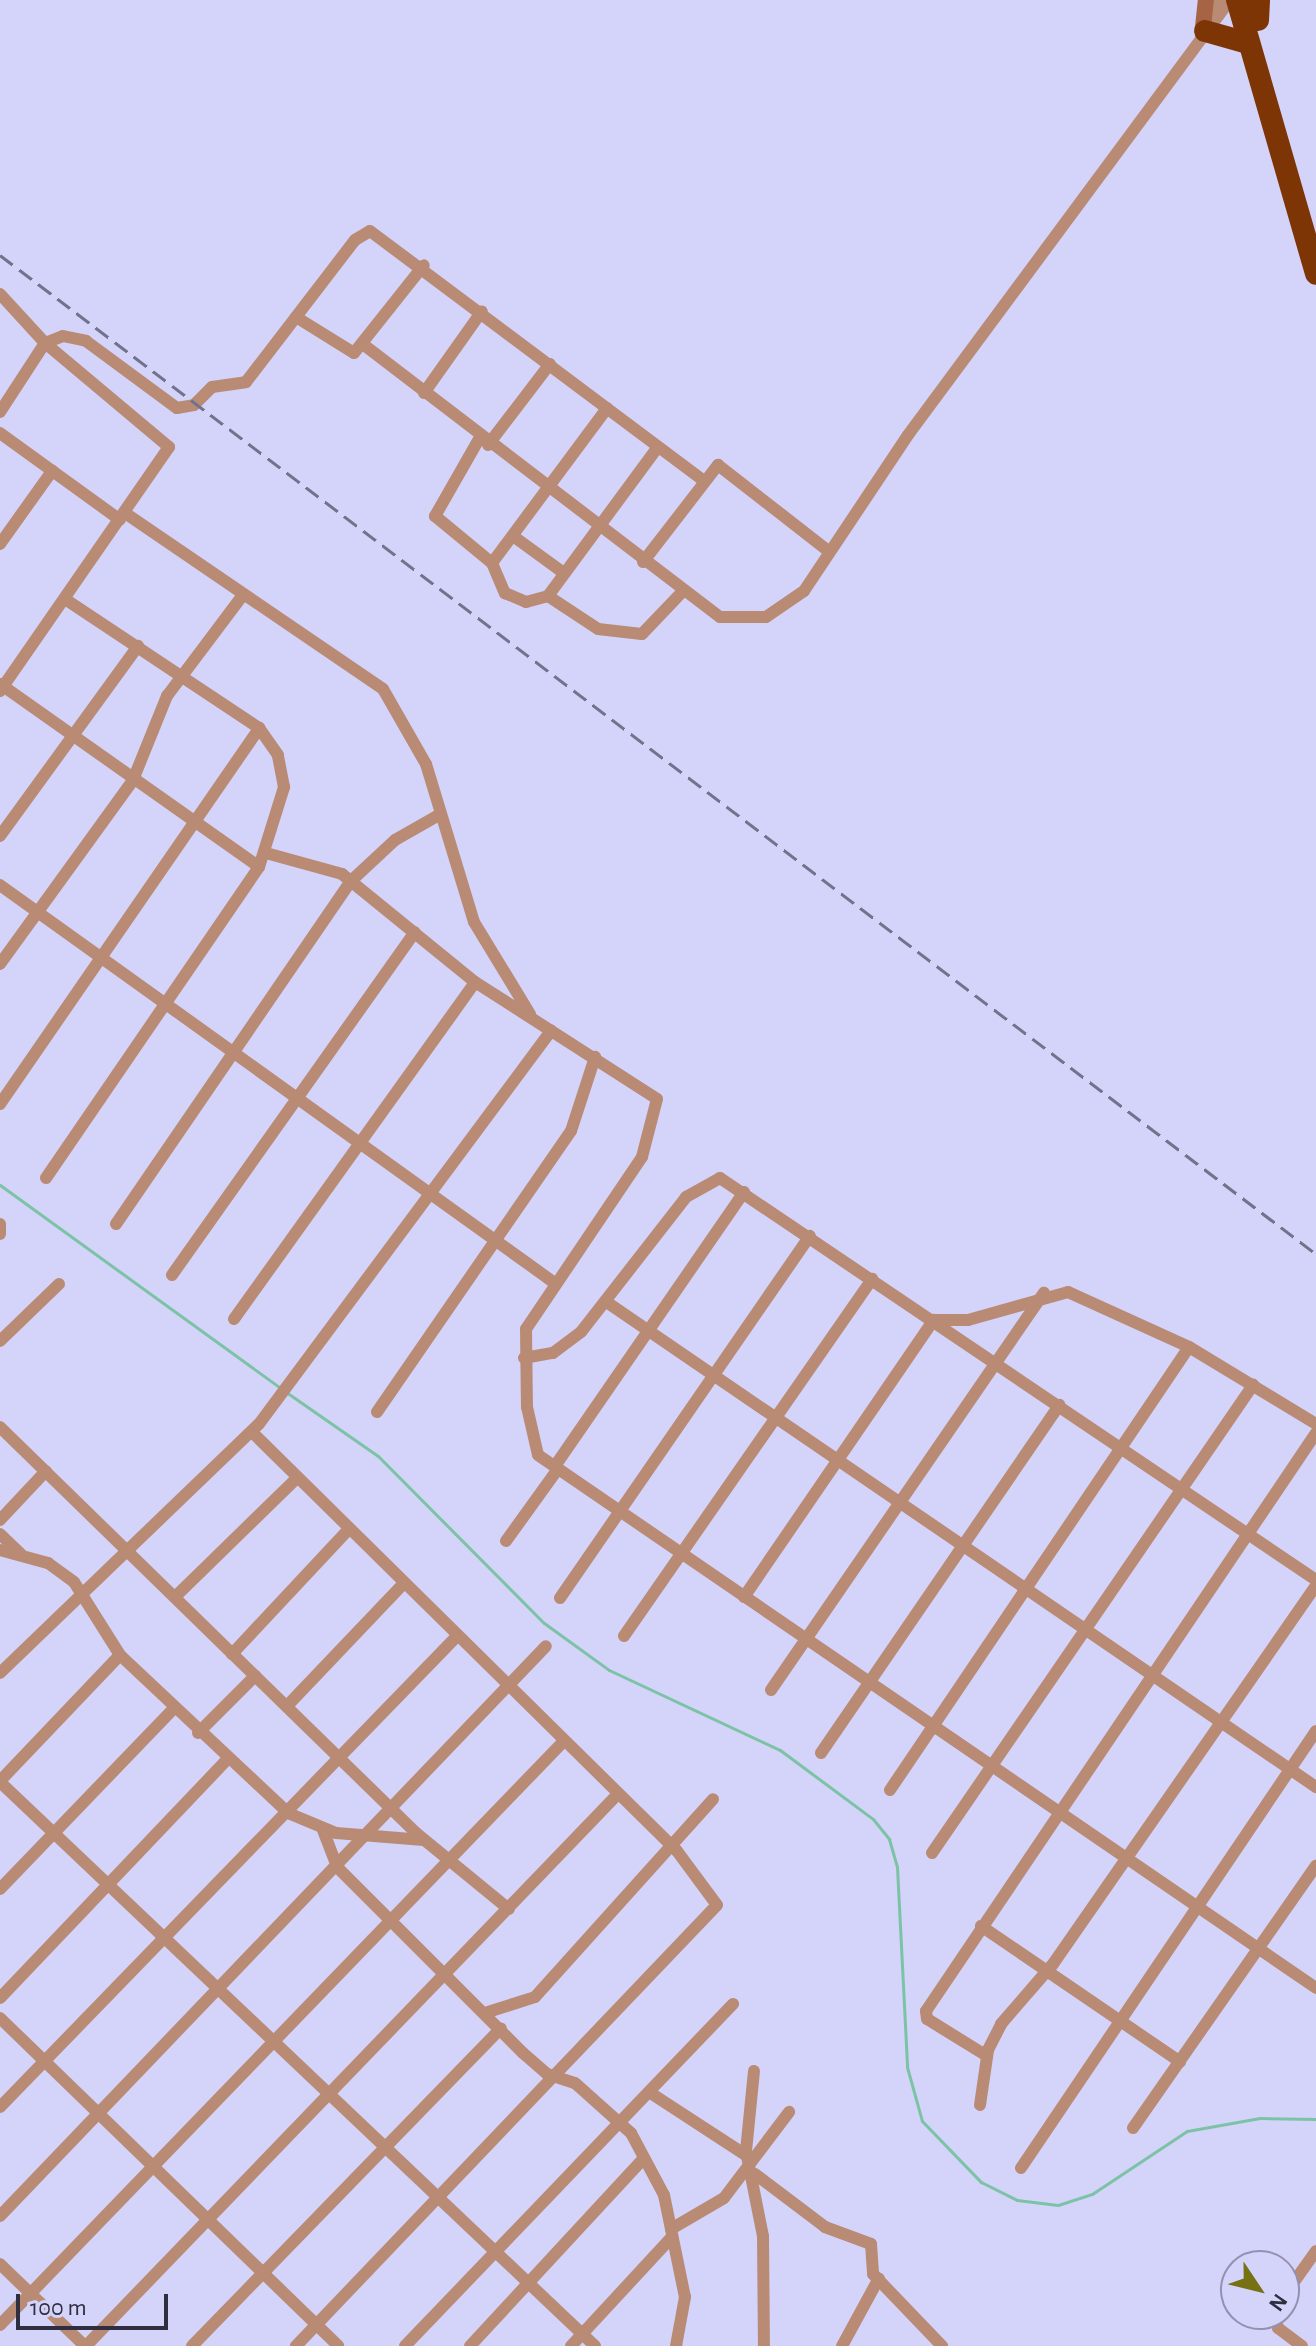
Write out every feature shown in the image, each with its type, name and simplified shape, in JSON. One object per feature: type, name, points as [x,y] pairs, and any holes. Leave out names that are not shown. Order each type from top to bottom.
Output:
[{"type":"highway","points":[[1237,0],[1248,43],[1316,223]]},
{"type":"highway","points":[[1256,7],[1276,116],[1315,268]]},
{"type":"highway","points":[[1202,32],[1248,43]]},
{"type":"main road","points":[[1202,32],[1206,0]]},
{"type":"street","points":[[1202,32],[1218,0]]},
{"type":"street","points":[[364,345],[484,442],[720,617],[766,617],[804,591],[826,549],[1202,32],[1230,0]]},
{"type":"street","points":[[0,412],[45,343],[63,336],[86,341],[177,408],[194,405],[212,387],[246,382],[296,317],[370,231],[424,265],[703,480]]},
{"type":"street","points":[[296,317],[354,353],[364,345],[424,265]]},
{"type":"street","points":[[0,294],[45,343],[169,443],[65,599],[1,687],[72,740],[196,821],[259,867]]},
{"type":"street","points":[[424,393],[482,311]]},
{"type":"street","points":[[550,364],[484,442],[435,516],[492,563],[495,581],[512,597],[548,596],[598,629],[642,634],[683,591]]},
{"type":"street","points":[[492,563],[607,408]]},
{"type":"street","points":[[0,433],[52,471],[383,689],[419,746],[474,922],[534,1020]]},
{"type":"street","points":[[548,596],[658,447]]},
{"type":"street","points":[[643,562],[703,480],[718,465],[826,549]]},
{"type":"street","points":[[0,544],[52,471]]},
{"type":"street","points":[[513,536],[564,573]]},
{"type":"street","points":[[0,964],[133,780],[181,674],[242,596]]},
{"type":"street","points":[[46,1178],[259,867],[266,853],[283,769],[259,728],[65,599]]},
{"type":"street","points":[[0,836],[138,646]]},
{"type":"street","points":[[0,1104],[259,728]]},
{"type":"street","points":[[116,1224],[236,1054],[351,881],[395,840],[439,815]]},
{"type":"street","points":[[266,853],[315,863],[351,881],[475,982],[653,1094],[658,1119],[632,1174],[528,1324],[524,1358],[533,1442],[556,1468],[1316,1988]]},
{"type":"street","points":[[0,885],[556,1284]]},
{"type":"street","points":[[172,1275],[415,932]]},
{"type":"street","points":[[234,1319],[475,982]]},
{"type":"street","points":[[0,1673],[252,1432],[551,1031]]},
{"type":"street","points":[[377,1412],[576,1123],[595,1057]]},
{"type":"street","points":[[524,1358],[562,1348],[608,1303],[693,1190],[718,1178],[810,1236],[1316,1582],[1047,1971],[1001,2024],[987,2056],[980,2105]]},
{"type":"street","points":[[506,1541],[744,1192]]},
{"type":"street","points":[[0,1224],[0,1234]]},
{"type":"street","points":[[560,1598],[810,1236]]},
{"type":"street","points":[[624,1636],[872,1279]]},
{"type":"street","points":[[0,1341],[59,1284]]},
{"type":"street","points":[[934,1320],[968,1320],[1044,1293],[1073,1293],[1189,1347],[1316,1424]]},
{"type":"street","points":[[771,1690],[1044,1293]]},
{"type":"street","points":[[608,1303],[839,1458],[1316,1787]]},
{"type":"street","points":[[744,1597],[934,1320]]},
{"type":"street","points":[[890,1790],[1189,1347]]},
{"type":"street","points":[[932,1853],[996,1769],[1186,1492],[1253,1385]]},
{"type":"street","points":[[821,1753],[1059,1405]]},
{"type":"street","points":[[0,1427],[131,1551],[232,1654],[424,1840],[509,1909]]},
{"type":"street","points":[[252,1432],[671,1845],[708,1889],[716,1911],[296,2346]]},
{"type":"street","points":[[987,2056],[924,2016],[981,1926],[1316,1433]]},
{"type":"street","points":[[0,1520],[46,1471]]},
{"type":"street","points":[[176,1596],[297,1478]]},
{"type":"street","points":[[232,1654],[349,1529]]},
{"type":"street","points":[[0,1534],[21,1554]]},
{"type":"street","points":[[0,1550],[21,1554],[60,1570],[83,1592],[120,1655],[226,1761],[288,1813],[323,1830],[424,1840]]},
{"type":"street","points":[[287,1706],[404,1583]]},
{"type":"street","points":[[0,2107],[457,1636]]},
{"type":"street","points":[[0,2216],[394,1810],[546,1646]]},
{"type":"street","points":[[120,1655],[0,1782],[382,2148],[595,2346]]},
{"type":"street","points":[[198,1733],[255,1676]]},
{"type":"street","points":[[0,1889],[173,1709]]},
{"type":"street","points":[[1021,2168],[1118,2020],[1316,1731]]},
{"type":"street","points":[[0,2325],[394,1922],[564,1741]]},
{"type":"street","points":[[0,1998],[226,1761]]},
{"type":"street","points":[[0,2264],[85,2346],[329,2097],[618,1794]]},
{"type":"street","points":[[488,2012],[535,1997],[713,1799]]},
{"type":"street","points":[[323,1830],[337,1867],[555,2077],[575,2083],[620,2122],[664,2195],[685,2297],[676,2346]]},
{"type":"street","points":[[1133,2128],[1316,1866]]},
{"type":"street","points":[[981,1926],[1180,2062]]},
{"type":"street","points":[[405,2346],[733,2004]]},
{"type":"street","points":[[0,2018],[338,2346]]},
{"type":"street","points":[[192,2346],[501,2028]]},
{"type":"street","points":[[754,2071],[750,2163],[764,2346]]},
{"type":"street","points":[[649,2092],[750,2163],[825,2227],[871,2244],[879,2278],[942,2346]]},
{"type":"street","points":[[571,2346],[671,2233],[719,2202],[789,2112]]},
{"type":"street","points":[[470,2346],[643,2159]]},
{"type":"street","points":[[1300,2274],[1316,2251]]},
{"type":"street","points":[[842,2346],[879,2278]]},
{"type":"street","points":[[1288,2330],[1302,2346]]},
{"type":"waterway","points":[[0,1185],[280,1388]]},
{"type":"waterway","points":[[286,1392],[378,1456],[544,1623],[609,1670],[780,1750],[873,1819],[889,1839],[897,1867],[907,2067],[922,2121],[981,2182],[1017,2200],[1058,2205],[1092,2194],[1187,2131],[1260,2118],[1316,2119]]},
{"type":"railway","points":[[0,255],[1316,1254]]}]
